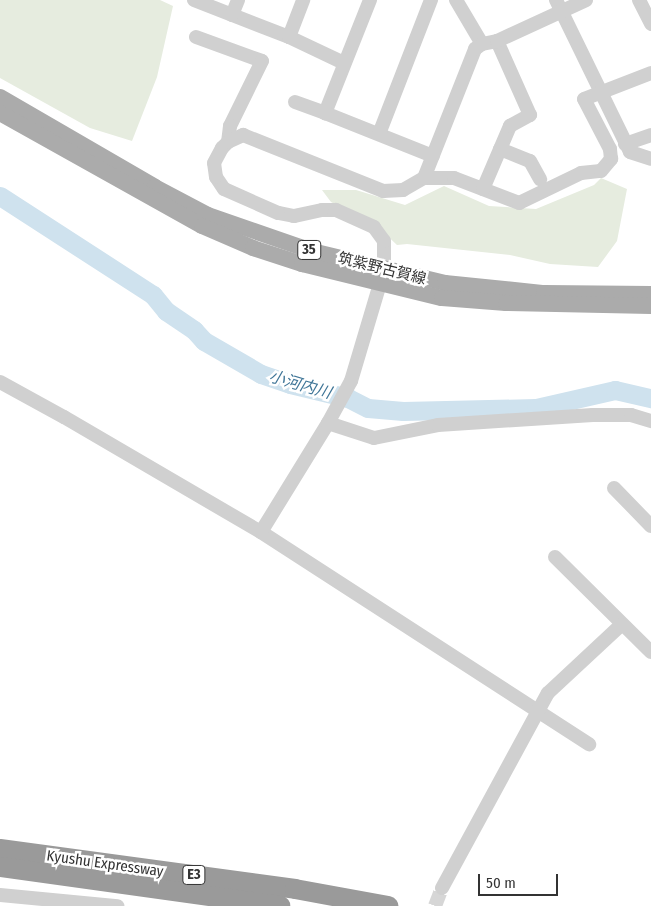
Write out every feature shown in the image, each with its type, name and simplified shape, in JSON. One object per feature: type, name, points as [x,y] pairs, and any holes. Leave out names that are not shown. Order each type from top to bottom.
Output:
[{"type":"highway","name":"Kyushu Expressway","points":[[0,849],[295,889],[388,906]]},
{"type":"highway","name":"Kyushu Expressway","points":[[0,867],[280,906]]},
{"type":"main road","name":"筑紫野古賀線","points":[[0,97],[155,187],[208,215],[442,298],[506,303],[651,306]]},
{"type":"main road","name":"筑紫野古賀線","points":[[0,113],[224,236],[302,264],[382,277],[507,291],[651,294]]},
{"type":"street","points":[[194,0],[288,37],[344,63]]},
{"type":"street","points":[[232,15],[238,0]]},
{"type":"street","points":[[288,37],[303,0]]},
{"type":"street","points":[[325,113],[370,0]]},
{"type":"street","points":[[379,134],[431,0]]},
{"type":"street","points":[[456,0],[482,44]]},
{"type":"street","points":[[424,178],[475,49],[482,44],[497,41],[559,5],[586,0]]},
{"type":"street","points":[[639,0],[651,24]]},
{"type":"street","points":[[559,5],[630,152],[636,156],[651,159]]},
{"type":"street","points":[[196,37],[262,61],[230,126],[228,142]]},
{"type":"street","points":[[483,190],[510,126],[530,115],[497,41]]},
{"type":"street","points":[[261,532],[351,381],[382,277],[384,240],[374,227],[336,210],[322,210],[294,216],[278,213],[224,189],[216,177],[214,163],[222,148],[228,142],[242,135],[383,191],[403,190],[424,178],[454,178],[519,203],[581,173],[601,171],[606,167],[611,159],[610,149],[584,99],[651,73]]},
{"type":"street","points":[[295,102],[434,156]]},
{"type":"street","points":[[626,144],[651,135]]},
{"type":"street","points":[[500,149],[530,161],[540,179]]},
{"type":"street","points":[[0,382],[64,417],[261,532],[588,744]]},
{"type":"street","points":[[330,419],[374,438],[438,425],[583,416],[631,414],[651,421]]},
{"type":"street","points":[[614,488],[651,526]]},
{"type":"street","points":[[555,557],[651,652]]},
{"type":"street","points":[[442,888],[548,693],[621,624]]},
{"type":"street","points":[[0,895],[117,906]]},
{"type":"shaded area","points":[[0,0],[160,0],[173,6],[157,77],[132,141],[90,128],[0,78]]},
{"type":"shaded area","points":[[601,178],[627,189],[617,241],[598,267],[550,264],[510,255],[407,244],[397,245],[377,226],[331,202],[322,190],[356,190],[405,205],[444,186],[489,206],[536,209],[594,185]]},
{"type":"waterway","name":"小河内川","points":[[0,196],[153,295],[166,311],[194,330],[204,341],[261,374],[290,384],[348,398],[368,408],[403,411],[536,408],[615,390],[651,398]]},
{"type":"tunnel","points":[[435,906],[442,888]]}]
